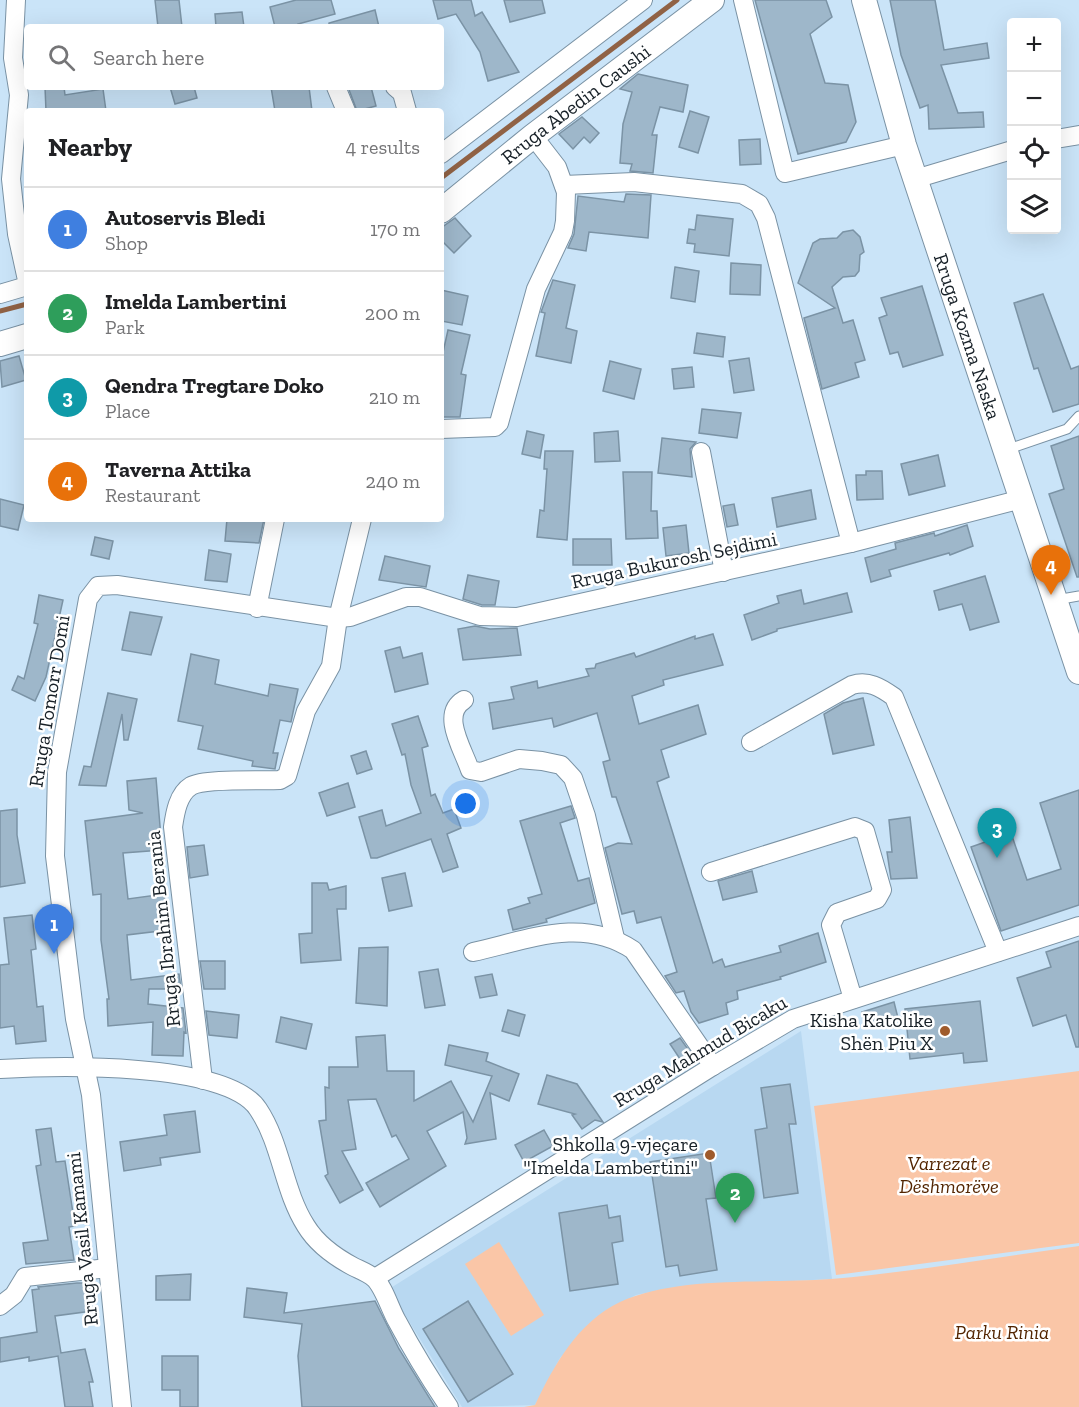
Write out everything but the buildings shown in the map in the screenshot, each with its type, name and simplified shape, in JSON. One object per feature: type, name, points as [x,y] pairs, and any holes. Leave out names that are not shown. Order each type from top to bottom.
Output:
[{"type":"main road","name":"Rruga Abedin Caushi","points":[[444,208],[533,136],[712,0]]},
{"type":"main road","name":"Rruga Kozma Naska","points":[[864,0],[904,146],[1079,672]]},
{"type":"main road","points":[[0,344],[24,337]]},
{"type":"street","points":[[16,0],[7,58],[19,95],[11,179],[17,234],[24,266]]},
{"type":"street","points":[[444,151],[643,0]]},
{"type":"street","points":[[743,0],[785,173],[904,146]]},
{"type":"street","points":[[337,90],[345,108]]},
{"type":"street","points":[[398,90],[402,93],[406,108]]},
{"type":"street","points":[[1061,138],[1079,135]]},
{"type":"street","points":[[444,429],[495,427],[504,416],[536,289],[562,232],[566,210],[564,185],[557,167],[533,136]]},
{"type":"street","points":[[915,179],[1007,151]]},
{"type":"street","points":[[564,185],[634,182],[742,194],[759,204],[766,218],[851,543]]},
{"type":"street","points":[[0,294],[24,287]]},
{"type":"street","points":[[701,452],[724,572]]},
{"type":"street","name":"Rruga Bukurosh Sejdimi","points":[[338,618],[350,617],[406,597],[420,597],[480,616],[517,617],[851,543],[1022,499]]},
{"type":"street","points":[[256,608],[274,522]]},
{"type":"street","name":"Rruga Ibrahim Berania","points":[[203,1080],[173,827],[175,810],[191,786],[204,782],[280,780],[287,776],[306,711],[331,666],[338,618],[361,522]]},
{"type":"street","name":"Rruga Tomorr Domi","points":[[84,1067],[62,928],[55,855],[55,816],[57,772],[88,599],[98,586],[104,584],[256,608],[338,618]]},
{"type":"street","points":[[751,742],[852,685],[863,682],[881,688],[894,697],[998,952]]},
{"type":"street","points":[[464,700],[455,705],[452,720],[470,770],[481,772],[519,759],[561,765],[573,778],[585,816],[615,938]]},
{"type":"street","points":[[711,872],[855,827],[861,828],[879,880],[881,895],[877,899],[837,913],[831,925],[853,999]]},
{"type":"street","name":"Rruga Mahmud Bicaku","points":[[375,1278],[713,1066],[793,1019],[1079,926]]},
{"type":"street","points":[[473,952],[569,931],[615,938],[633,950],[713,1066]]},
{"type":"street","points":[[0,1069],[84,1067],[170,1073],[203,1080],[243,1093],[257,1106],[275,1142],[292,1197],[306,1226],[320,1244],[340,1260],[375,1278],[428,1375],[449,1407]]},
{"type":"street","name":"Rruga Vasil Kamami","points":[[84,1067],[90,1095],[122,1407]]},
{"type":"street","points":[[0,1306],[14,1295],[25,1277],[108,1268]]},
{"type":"lane","points":[[1004,450],[1066,429],[1079,416]]},
{"type":"lane","points":[[1056,600],[1079,596]]},
{"type":"shaded area","name":"Shkolla 9-vjeçare \"Imelda Lambertini\"","points":[[801,1031],[832,1279],[676,1287],[636,1295],[604,1312],[560,1358],[535,1405],[462,1407],[389,1289]]},
{"type":"green space","name":"Varrezat e Dëshmorëve","points":[[1079,1071],[1079,1243],[836,1275],[814,1106]]},
{"type":"green space","points":[[499,1242],[544,1315],[511,1336],[465,1264]]},
{"type":"green space","name":"Parku Rinia","points":[[1079,1246],[1079,1407],[524,1407],[535,1405],[559,1360],[592,1321],[620,1302],[643,1293],[695,1284],[862,1276]]},
{"type":"waterway","points":[[444,176],[677,0]]},
{"type":"waterway","points":[[0,311],[24,305]]},
{"type":"place","name":"Taverna Attika","points":[[1051,595]]},
{"type":"place","name":"Qendra Tregtare Doko","points":[[997,858]]},
{"type":"place","name":"Autoservis Bledi","points":[[54,954]]},
{"type":"place","name":"Kisha Katolike Shën Piu X","points":[[945,1031]]},
{"type":"place","name":"Shkolla 9-vjeçare \"Imelda Lambertini\"","points":[[710,1155]]},
{"type":"place","name":"Imelda Lambertini","points":[[735,1223]]}]
